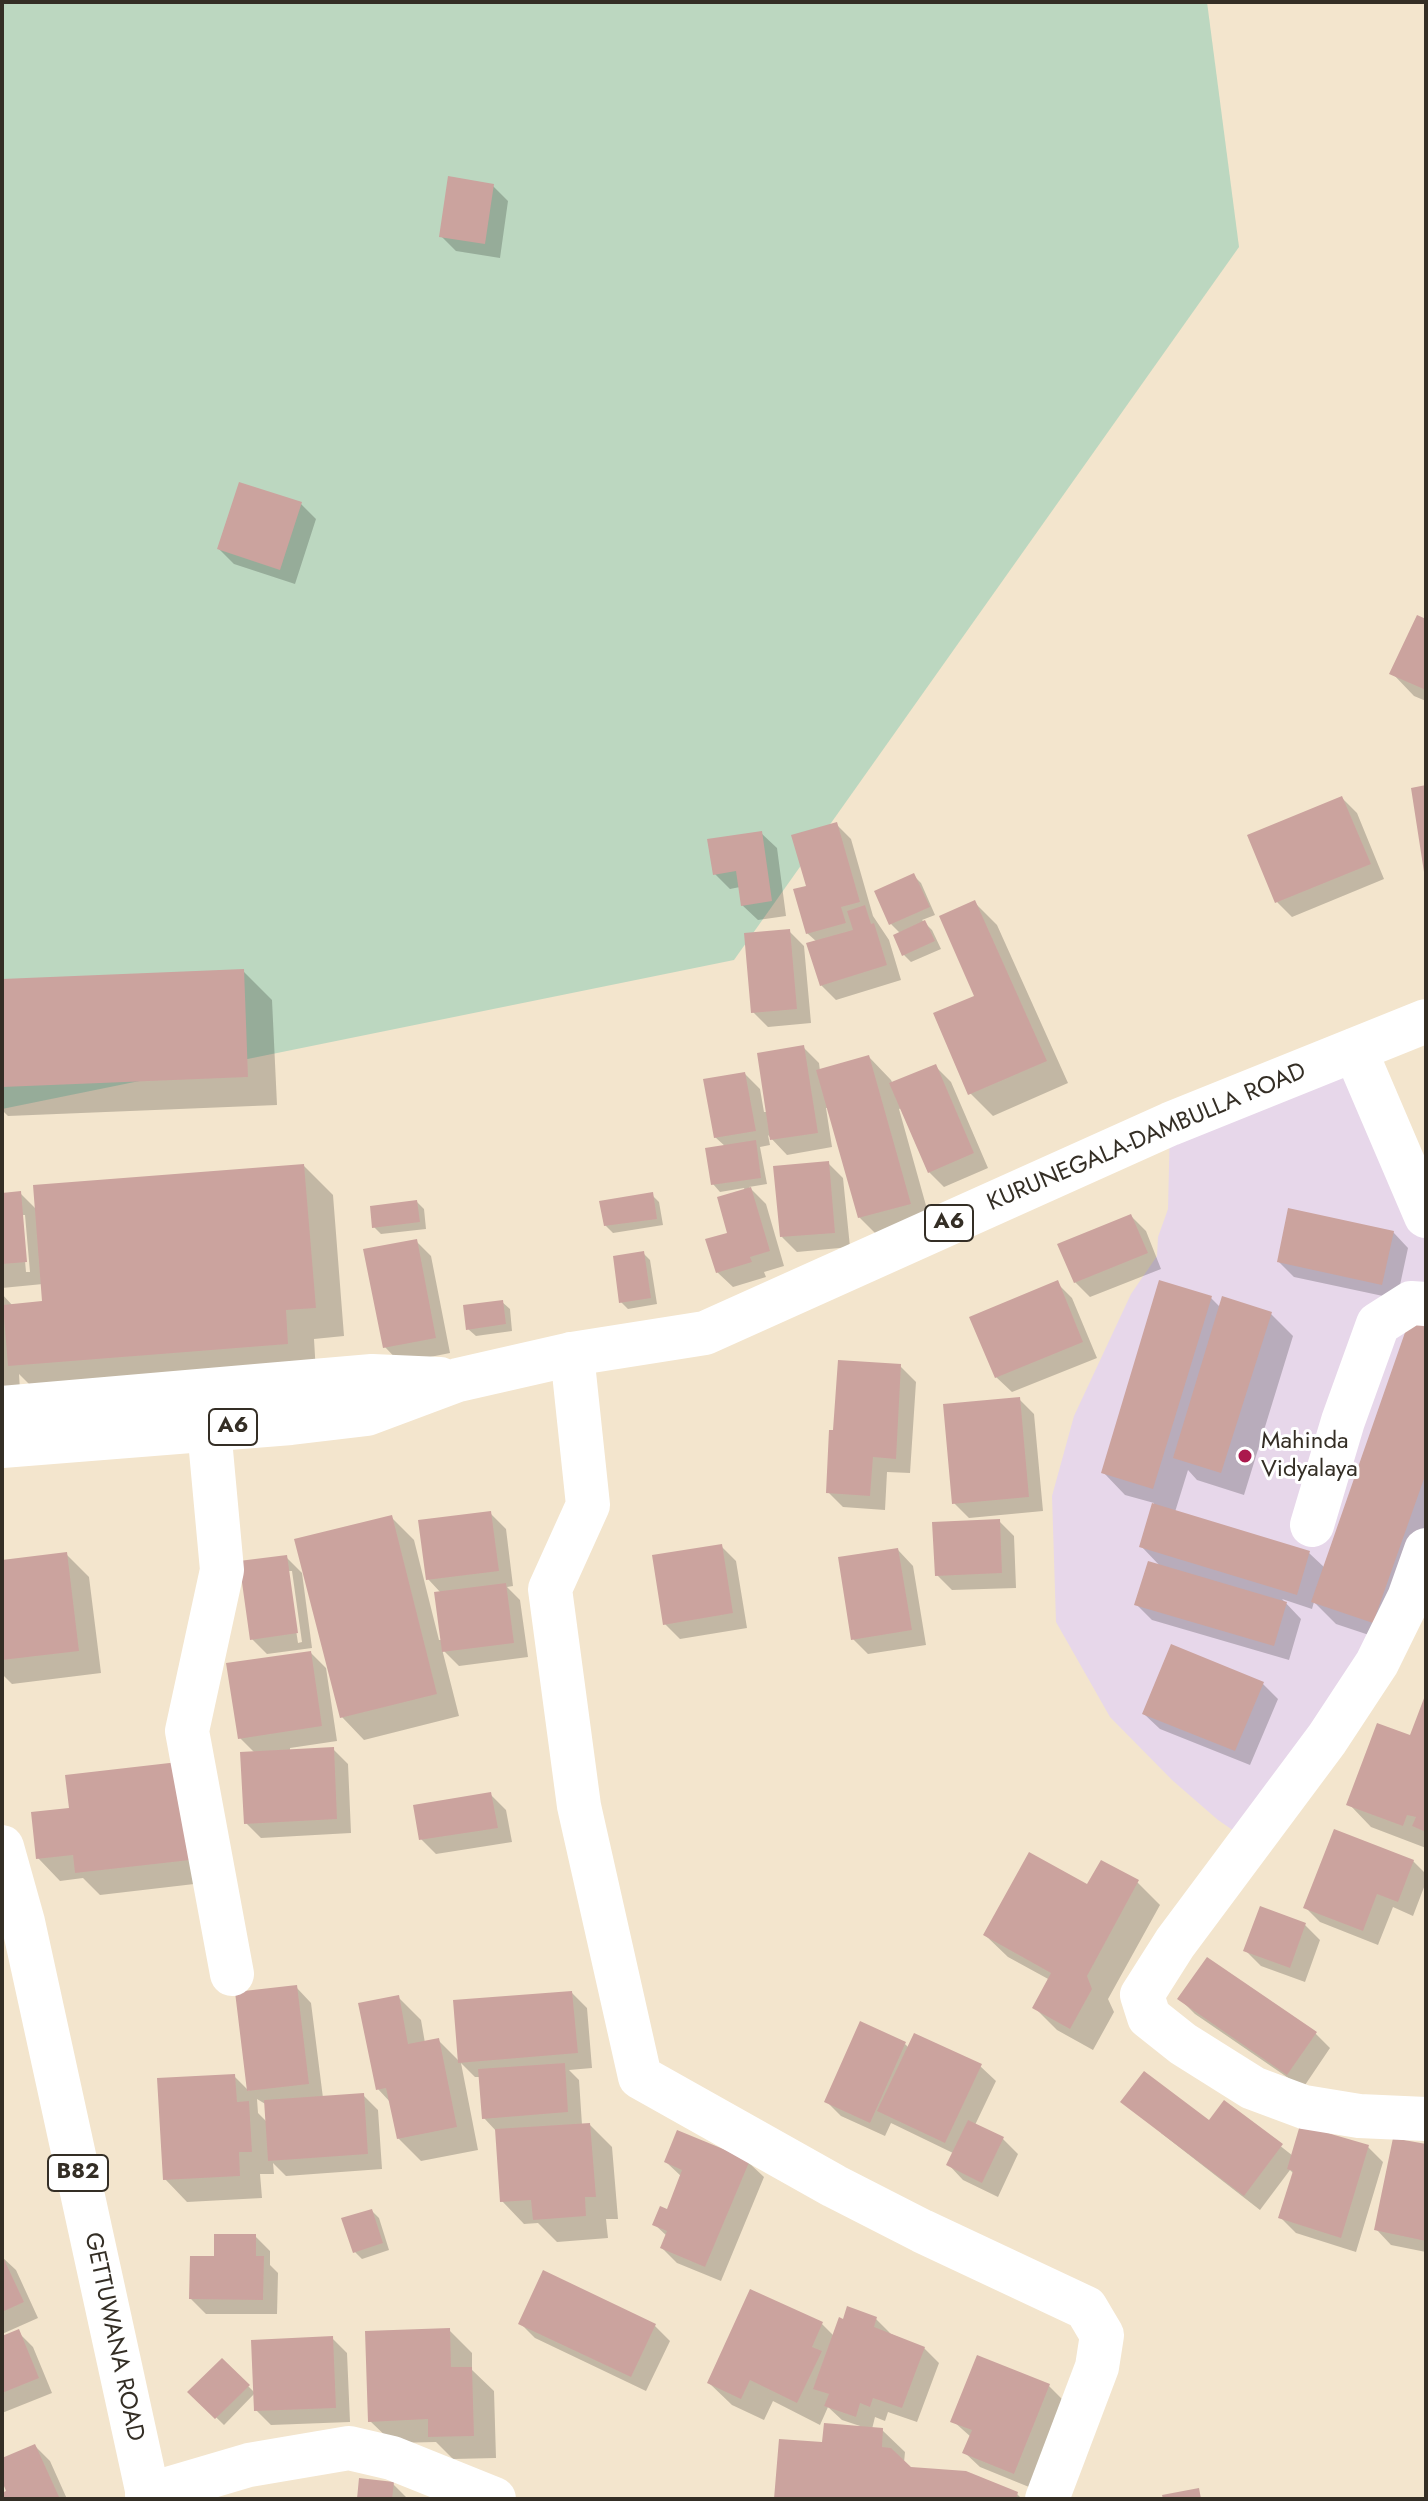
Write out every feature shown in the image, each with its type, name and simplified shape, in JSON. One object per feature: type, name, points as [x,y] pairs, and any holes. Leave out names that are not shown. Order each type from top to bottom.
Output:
[{"type":"main road","name":"KURUNEGALA-DAMBULLA ROAD","points":[[2,1446],[367,1414],[458,1380],[572,1354],[705,1333],[1170,1124],[1426,1021]]},
{"type":"main road","points":[[1355,1050],[1426,1216]]},
{"type":"main road","points":[[1312,1525],[1343,1421],[1378,1324],[1411,1303],[1426,1304]]},
{"type":"main road","points":[[572,1354],[588,1505],[550,1589],[579,1806],[640,2077],[834,2186],[1086,2308],[1102,2335],[1097,2367],[1047,2499]]},
{"type":"main road","name":"KURUNEGALA-DAMBULLA ROAD","points":[[2,1408],[372,1376],[458,1380]]},
{"type":"main road","points":[[209,1429],[222,1570],[187,1731],[232,1974]]},
{"type":"main road","points":[[1426,1550],[1409,1598],[1377,1663],[1327,1739],[1185,1930],[1142,1995],[1149,2017],[1183,2044],[1253,2088],[1304,2107],[1359,2116],[1426,2119]]},
{"type":"main road","name":"GETTUWANA ROAD","points":[[2,1847],[23,1922],[148,2497]]},
{"type":"main road","points":[[148,2497],[249,2465],[349,2448],[392,2458],[494,2499]]},
{"type":"shaded area","name":"Mahinda Vidyalaya","points":[[1355,1050],[1426,1216],[1426,1550],[1250,1842],[1218,1820],[1172,1780],[1110,1717],[1056,1622],[1052,1496],[1074,1416],[1131,1294],[1157,1256],[1158,1237],[1168,1209],[1170,1124]]},
{"type":"green space","points":[[2,2],[1207,2],[1239,247],[734,960],[2,1109]]},
{"type":"building","points":[[448,176],[494,184],[485,244],[439,237]]},
{"type":"building","points":[[239,482],[302,502],[280,570],[217,549]]},
{"type":"building","points":[[1417,615],[1426,619],[1426,690],[1389,674]]},
{"type":"building","points":[[1426,785],[1426,871],[1424,872],[1411,788]]},
{"type":"building","points":[[1342,796],[1371,864],[1275,903],[1247,835]]},
{"type":"building","points":[[837,822],[860,902],[841,907],[846,923],[806,934],[793,889],[806,886],[791,835]]},
{"type":"building","points":[[762,831],[772,901],[741,906],[736,871],[713,875],[707,839]]},
{"type":"building","points":[[914,873],[930,907],[889,925],[874,891]]},
{"type":"building","points":[[975,900],[1047,1061],[968,1095],[933,1013],[974,996],[939,916]]},
{"type":"building","points":[[865,905],[887,965],[820,986],[806,943],[853,930],[847,911]]},
{"type":"building","points":[[925,920],[935,941],[902,956],[893,935]]},
{"type":"building","points":[[790,929],[797,1009],[751,1013],[744,933]]},
{"type":"building","points":[[244,969],[248,1077],[2,1087],[2,979]]},
{"type":"building","points":[[804,1045],[818,1133],[770,1140],[757,1053]]},
{"type":"building","points":[[869,1055],[911,1204],[858,1218],[816,1070]]},
{"type":"building","points":[[936,1064],[974,1153],[928,1173],[889,1083]]},
{"type":"building","points":[[745,1072],[756,1131],[714,1138],[703,1079]]},
{"type":"building","points":[[756,1140],[761,1178],[711,1185],[705,1148]]},
{"type":"building","points":[[829,1161],[835,1233],[780,1237],[773,1166]]},
{"type":"building","points":[[304,1164],[316,1308],[286,1310],[288,1344],[8,1366],[3,1305],[42,1301],[33,1185]]},
{"type":"building","points":[[751,1187],[770,1251],[750,1257],[752,1262],[716,1273],[705,1239],[727,1233],[717,1197]]},
{"type":"building","points":[[21,1191],[27,1262],[2,1264],[2,1193]]},
{"type":"building","points":[[653,1192],[657,1219],[604,1226],[599,1201]]},
{"type":"building","points":[[417,1200],[420,1222],[372,1228],[370,1206]]},
{"type":"building","points":[[1288,1208],[1394,1231],[1382,1285],[1277,1262]]},
{"type":"building","points":[[1131,1214],[1148,1253],[1074,1283],[1057,1244]]},
{"type":"building","points":[[417,1239],[436,1338],[383,1348],[363,1249]]},
{"type":"building","points":[[644,1251],[651,1298],[619,1303],[613,1256]]},
{"type":"building","points":[[1058,1280],[1083,1342],[995,1378],[969,1317]]},
{"type":"building","points":[[1159,1280],[1212,1296],[1153,1489],[1101,1473]]},
{"type":"building","points":[[1222,1296],[1272,1312],[1221,1473],[1173,1458]]},
{"type":"building","points":[[503,1300],[506,1324],[466,1330],[463,1305]]},
{"type":"building","points":[[1409,1321],[1426,1327],[1426,1473],[1373,1623],[1311,1602]]},
{"type":"building","points":[[838,1360],[901,1364],[896,1459],[873,1457],[870,1496],[826,1493],[829,1430],[833,1430]]},
{"type":"building","points":[[1020,1397],[1029,1497],[952,1504],[943,1404]]},
{"type":"building","points":[[1152,1503],[1310,1551],[1297,1595],[1139,1547]]},
{"type":"building","points":[[491,1511],[499,1571],[426,1580],[418,1520]]},
{"type":"building","points":[[392,1515],[437,1694],[340,1718],[294,1539]]},
{"type":"building","points":[[1000,1519],[1002,1573],[935,1576],[932,1522]]},
{"type":"building","points":[[722,1544],[733,1613],[663,1625],[652,1555]]},
{"type":"building","points":[[898,1548],[912,1630],[851,1640],[838,1557]]},
{"type":"building","points":[[67,1552],[79,1651],[2,1660],[2,1560]]},
{"type":"building","points":[[287,1555],[298,1633],[250,1640],[239,1561]]},
{"type":"building","points":[[1148,1561],[1287,1602],[1274,1646],[1134,1605]]},
{"type":"building","points":[[506,1583],[514,1643],[442,1652],[434,1592]]},
{"type":"building","points":[[1171,1644],[1264,1682],[1235,1751],[1142,1714]]},
{"type":"building","points":[[311,1651],[322,1726],[238,1739],[226,1663]]},
{"type":"building","points":[[1426,1693],[1426,1832],[1412,1826],[1416,1817],[1407,1815],[1403,1826],[1346,1805],[1377,1723],[1410,1735]]},
{"type":"building","points":[[334,1747],[337,1819],[244,1824],[240,1752]]},
{"type":"building","points":[[187,1761],[199,1859],[75,1873],[73,1855],[36,1859],[31,1812],[69,1808],[65,1775]]},
{"type":"building","points":[[491,1792],[498,1828],[419,1840],[413,1805]]},
{"type":"building","points":[[1334,1829],[1414,1860],[1398,1902],[1377,1894],[1363,1931],[1303,1908]]},
{"type":"building","points":[[1029,1852],[1087,1884],[1101,1860],[1139,1880],[1087,1976],[1092,1989],[1070,2029],[1032,2008],[1051,1973],[983,1935]]},
{"type":"building","points":[[1260,1906],[1306,1923],[1290,1968],[1243,1951]]},
{"type":"building","points":[[1207,1957],[1317,2032],[1287,2075],[1177,1999]]},
{"type":"building","points":[[297,1985],[309,2084],[247,2091],[235,1992]]},
{"type":"building","points":[[572,1991],[578,2053],[458,2063],[453,2000]]},
{"type":"building","points":[[399,1995],[408,2044],[439,2038],[457,2127],[397,2139],[386,2088],[376,2090],[358,2003]]},
{"type":"building","points":[[860,2021],[906,2042],[870,2123],[824,2102]]},
{"type":"building","points":[[914,2033],[982,2064],[945,2143],[877,2111]]},
{"type":"building","points":[[565,2063],[568,2112],[482,2119],[478,2069]]},
{"type":"building","points":[[1144,2071],[1209,2120],[1224,2100],[1283,2144],[1244,2196],[1120,2102]]},
{"type":"building","points":[[235,2074],[237,2102],[249,2101],[252,2152],[239,2152],[240,2176],[163,2180],[157,2078]]},
{"type":"building","points":[[364,2093],[368,2154],[268,2161],[264,2100]]},
{"type":"building","points":[[968,2120],[1004,2137],[982,2183],[946,2165]]},
{"type":"building","points":[[590,2123],[596,2197],[585,2197],[586,2216],[533,2220],[531,2200],[500,2202],[495,2129]]},
{"type":"building","points":[[1300,2125],[1369,2145],[1341,2238],[1278,2218],[1293,2171],[1287,2169]]},
{"type":"building","points":[[677,2130],[750,2160],[705,2267],[660,2248],[667,2231],[652,2225],[660,2206],[667,2209],[682,2170],[664,2162]]},
{"type":"building","points":[[1393,2138],[1426,2144],[1426,2241],[1374,2230]]},
{"type":"building","points":[[372,2209],[383,2243],[353,2253],[341,2218]]},
{"type":"building","points":[[214,2234],[256,2234],[256,2256],[264,2256],[263,2300],[189,2299],[190,2256],[214,2256]]},
{"type":"building","points":[[2,2255],[24,2302],[2,2312]]},
{"type":"building","points":[[543,2270],[656,2324],[631,2377],[518,2324]]},
{"type":"building","points":[[750,2289],[823,2322],[812,2347],[822,2351],[797,2403],[750,2380],[741,2399],[707,2383]]},
{"type":"building","points":[[847,2306],[877,2317],[874,2327],[925,2347],[902,2408],[873,2398],[870,2407],[860,2403],[856,2417],[824,2406],[829,2394],[813,2389],[839,2317],[843,2319]]},
{"type":"building","points":[[450,2328],[451,2367],[472,2367],[474,2436],[428,2437],[428,2419],[368,2422],[365,2331]]},
{"type":"building","points":[[19,2329],[39,2378],[2,2393],[2,2336]]},
{"type":"building","points":[[333,2336],[336,2408],[254,2411],[251,2340]]},
{"type":"building","points":[[977,2355],[1050,2384],[1014,2474],[962,2453],[972,2430],[950,2422]]},
{"type":"building","points":[[222,2358],[250,2385],[215,2419],[187,2392]]},
{"type":"building","points":[[824,2423],[883,2428],[882,2447],[891,2448],[911,2467],[966,2471],[1018,2492],[1016,2499],[774,2499],[779,2439],[822,2442]]},
{"type":"building","points":[[35,2444],[60,2499],[2,2499],[2,2493],[6,2491],[2,2481],[2,2458]]},
{"type":"building","points":[[359,2478],[394,2482],[392,2499],[357,2499]]},
{"type":"building","points":[[1199,2488],[1201,2499],[1163,2499],[1162,2495]]},
{"type":"place","name":"Mahinda Vidyalaya","points":[[1245,1456]]}]
